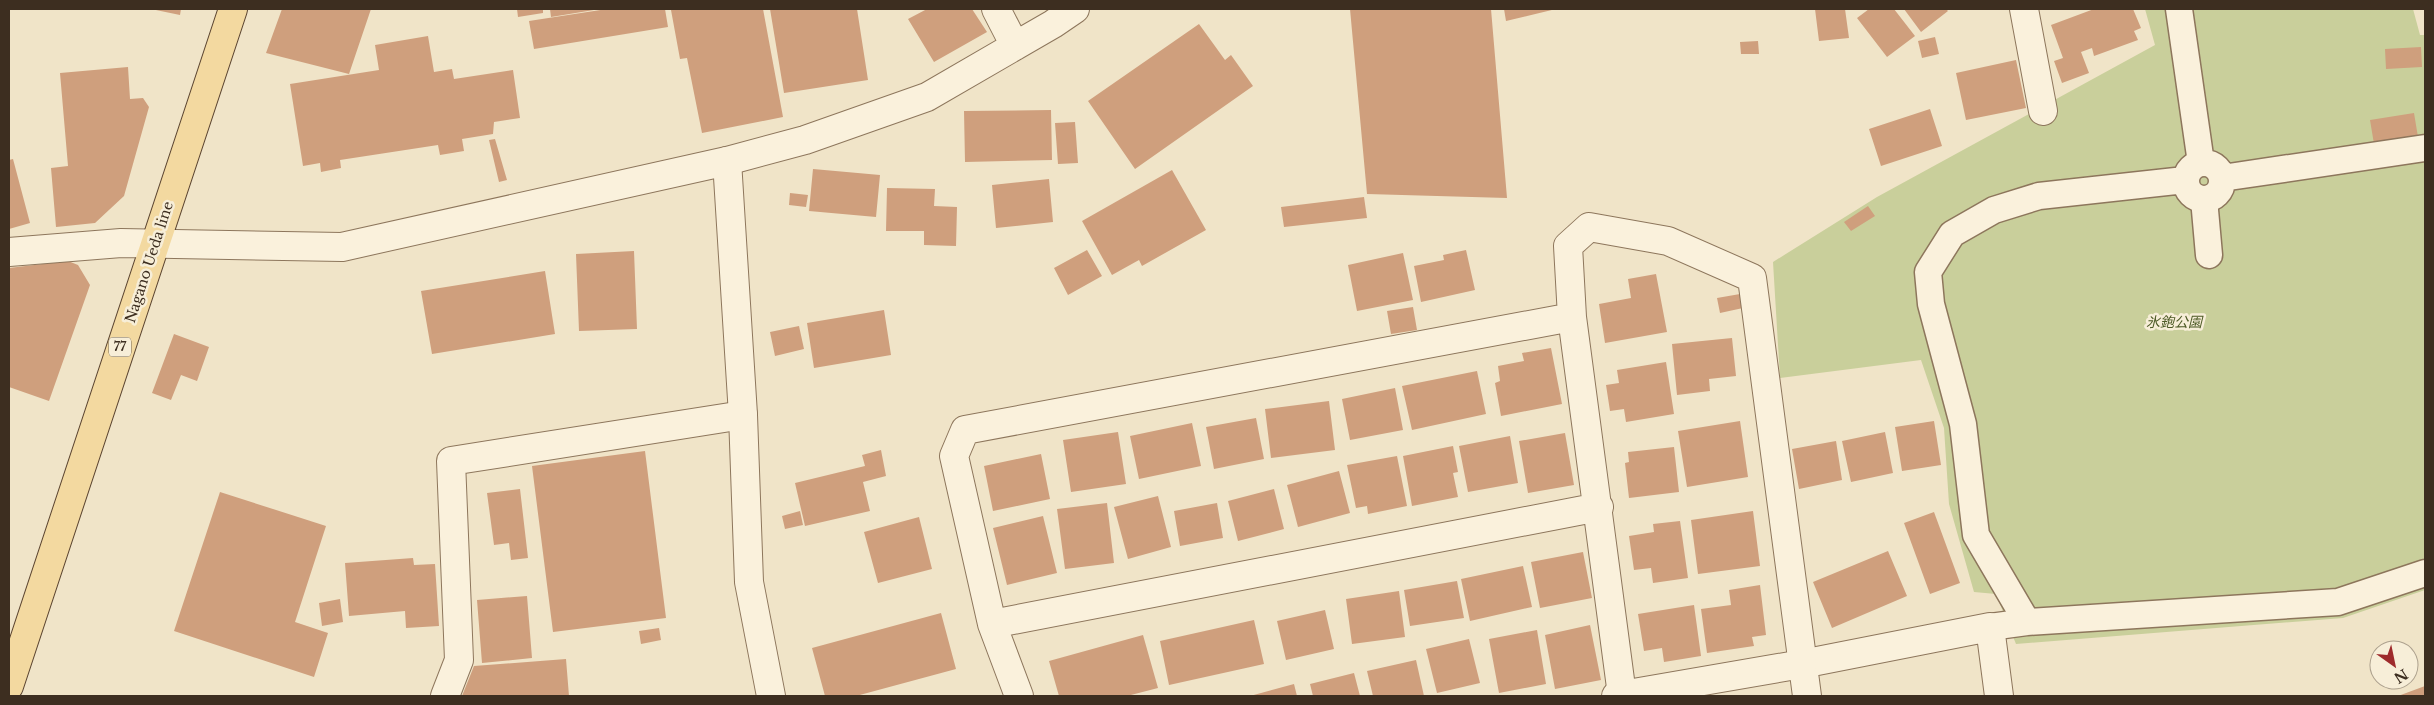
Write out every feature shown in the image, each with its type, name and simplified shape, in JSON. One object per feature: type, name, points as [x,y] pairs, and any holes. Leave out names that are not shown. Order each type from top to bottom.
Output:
[{"type":"main road","name":"Nagano Ueda line","points":[[9,686],[233,9]]},
{"type":"street","points":[[996,9],[1015,46]]},
{"type":"street","points":[[9,252],[121,244],[154,246],[342,247],[727,161],[805,140],[927,97],[1075,9]]},
{"type":"street","points":[[2024,9],[2043,111]]},
{"type":"street","points":[[2027,622],[1976,535],[1963,424],[1931,304],[1928,272],[1952,234],[1994,210],[2039,196],[2193,171],[2215,166],[2222,178],[2218,193],[2204,199],[2194,197],[2188,190],[2193,171],[2179,9]]},
{"type":"street","points":[[2222,178],[2425,148]]},
{"type":"street","points":[[727,161],[743,415],[749,582],[772,696]]},
{"type":"street","points":[[2204,199],[2209,255]]},
{"type":"street","points":[[1807,696],[1802,664],[1752,278],[1668,241],[1589,227],[1568,246],[1572,317],[1599,507],[1619,696],[1802,664],[1990,627],[2027,622],[2338,602],[2425,573]]},
{"type":"street","points":[[1019,696],[992,624],[954,456],[966,430],[1572,317]]},
{"type":"street","points":[[445,696],[459,660],[450,461],[743,415]]},
{"type":"street","points":[[992,624],[1599,507]]},
{"type":"street","points":[[1990,627],[1999,696]]},
{"type":"green space","name":"氷鉋公園","points":[[2145,9],[2413,9],[2420,35],[2425,35],[2425,590],[2343,618],[2016,644],[1996,594],[1974,592],[1949,504],[1944,428],[1921,360],[1780,378],[1773,262],[1877,197],[2155,45]]},
{"type":"building","points":[[151,9],[181,9],[180,15]]},
{"type":"building","points":[[282,9],[371,9],[349,74],[266,53]]},
{"type":"building","points":[[517,9],[543,9],[543,13],[518,17]]},
{"type":"building","points":[[550,9],[594,9],[594,10],[551,17]]},
{"type":"building","points":[[607,9],[665,9],[668,27],[534,49],[529,21]]},
{"type":"building","points":[[763,9],[783,117],[702,133],[687,58],[680,59],[671,10]]},
{"type":"building","points":[[770,9],[857,9],[868,80],[784,93]]},
{"type":"building","points":[[927,9],[972,9],[987,32],[934,62],[908,19]]},
{"type":"building","points":[[1350,9],[1491,9],[1507,198],[1367,194]]},
{"type":"building","points":[[1504,9],[1556,9],[1506,21]]},
{"type":"building","points":[[1815,9],[1845,9],[1849,38],[1819,41]]},
{"type":"building","points":[[1869,9],[1894,9],[1915,36],[1887,57],[1857,18]]},
{"type":"building","points":[[1904,9],[1946,9],[1948,11],[1921,32]]},
{"type":"building","points":[[2094,9],[2133,9],[2141,28],[2134,31],[2138,40],[2094,56],[2092,48],[2081,52],[2089,73],[2062,83],[2054,61],[2063,58],[2051,25]]},
{"type":"building","points":[[1199,24],[1225,60],[1231,55],[1253,86],[1135,169],[1088,101]]},
{"type":"building","points":[[428,36],[434,72],[452,69],[454,79],[513,70],[520,118],[494,122],[493,134],[462,139],[464,151],[440,155],[438,145],[340,160],[341,168],[321,172],[320,163],[303,166],[290,84],[379,70],[375,45]]},
{"type":"building","points":[[1935,37],[1939,54],[1922,58],[1918,41]]},
{"type":"building","points":[[1758,41],[1759,54],[1741,54],[1740,42]]},
{"type":"building","points":[[2421,47],[2422,67],[2386,69],[2385,49]]},
{"type":"building","points":[[2016,60],[2026,108],[1966,120],[1956,73]]},
{"type":"building","points":[[128,67],[130,99],[143,98],[149,107],[124,196],[95,223],[56,227],[51,168],[68,166],[60,73]]},
{"type":"building","points":[[1930,109],[1942,146],[1881,166],[1869,129]]},
{"type":"building","points":[[1051,110],[1052,160],[965,162],[964,111]]},
{"type":"building","points":[[2414,113],[2418,137],[2374,144],[2370,120]]},
{"type":"building","points":[[1075,122],[1078,163],[1058,164],[1055,123]]},
{"type":"building","points":[[495,139],[507,180],[499,182],[489,140]]},
{"type":"building","points":[[13,159],[30,223],[9,229],[9,160]]},
{"type":"building","points":[[813,169],[880,175],[876,217],[809,211]]},
{"type":"building","points":[[1172,170],[1206,230],[1142,266],[1139,260],[1112,275],[1082,221]]},
{"type":"building","points":[[1049,179],[1053,222],[996,228],[992,185]]},
{"type":"building","points":[[887,188],[935,189],[934,206],[957,207],[956,246],[924,245],[924,231],[886,231]]},
{"type":"building","points":[[790,193],[808,195],[806,207],[789,205]]},
{"type":"building","points":[[1364,197],[1367,218],[1284,227],[1281,207]]},
{"type":"building","points":[[1868,206],[1875,216],[1851,231],[1844,222]]},
{"type":"building","points":[[1087,250],[1102,276],[1068,295],[1054,268]]},
{"type":"building","points":[[1466,250],[1475,290],[1421,302],[1414,266],[1444,260],[1443,255]]},
{"type":"building","points":[[634,251],[637,329],[579,331],[576,254]]},
{"type":"building","points":[[1403,253],[1413,300],[1357,311],[1348,265]]},
{"type":"building","points":[[68,261],[78,265],[90,285],[49,401],[9,387],[9,268]]},
{"type":"building","points":[[545,271],[555,334],[432,354],[421,291]]},
{"type":"building","points":[[1656,274],[1667,332],[1605,343],[1599,304],[1631,298],[1628,279]]},
{"type":"building","points":[[1740,294],[1743,308],[1720,313],[1717,298]]},
{"type":"building","points":[[1413,307],[1417,330],[1391,334],[1387,311]]},
{"type":"building","points":[[884,310],[891,355],[814,368],[807,323]]},
{"type":"building","points":[[799,326],[804,349],[775,356],[770,332]]},
{"type":"building","points":[[174,334],[209,347],[197,381],[181,375],[171,400],[152,393]]},
{"type":"building","points":[[1732,338],[1736,376],[1709,379],[1710,391],[1677,395],[1672,344]]},
{"type":"building","points":[[1551,348],[1562,404],[1501,416],[1495,383],[1500,381],[1498,366],[1524,361],[1522,353]]},
{"type":"building","points":[[1666,362],[1674,414],[1626,422],[1624,409],[1610,411],[1606,385],[1619,383],[1617,370]]},
{"type":"building","points":[[1477,371],[1486,414],[1412,430],[1402,386]]},
{"type":"building","points":[[1395,388],[1403,430],[1350,440],[1342,399]]},
{"type":"building","points":[[1329,401],[1335,450],[1271,458],[1265,409]]},
{"type":"building","points":[[1256,418],[1264,459],[1214,469],[1206,427]]},
{"type":"building","points":[[1740,421],[1748,477],[1687,487],[1678,431]]},
{"type":"building","points":[[1934,421],[1941,465],[1902,471],[1895,427]]},
{"type":"building","points":[[1192,423],[1201,466],[1139,479],[1130,436]]},
{"type":"building","points":[[1118,432],[1126,484],[1071,492],[1063,440]]},
{"type":"building","points":[[1885,432],[1893,473],[1851,482],[1842,441]]},
{"type":"building","points":[[1565,433],[1574,485],[1528,493],[1519,441]]},
{"type":"building","points":[[1510,436],[1518,483],[1468,492],[1459,446]]},
{"type":"building","points":[[1836,441],[1842,480],[1799,489],[1792,449]]},
{"type":"building","points":[[1453,446],[1458,472],[1453,473],[1458,497],[1412,506],[1403,456]]},
{"type":"building","points":[[1674,447],[1679,492],[1629,498],[1625,463],[1629,462],[1628,452]]},
{"type":"building","points":[[881,450],[886,476],[863,482],[870,511],[805,526],[795,483],[865,466],[862,455]]},
{"type":"building","points":[[645,451],[666,618],[553,632],[532,466]]},
{"type":"building","points":[[1041,454],[1050,499],[993,511],[984,466]]},
{"type":"building","points":[[1397,456],[1407,506],[1368,514],[1367,506],[1356,508],[1347,465]]},
{"type":"building","points":[[1339,471],[1350,513],[1298,527],[1287,485]]},
{"type":"building","points":[[520,489],[528,558],[511,560],[509,543],[494,545],[487,493]]},
{"type":"building","points":[[1274,489],[1284,529],[1238,541],[1228,501]]},
{"type":"building","points":[[220,492],[326,526],[295,622],[328,633],[314,677],[174,631]]},
{"type":"building","points":[[1158,496],[1171,547],[1128,559],[1114,507]]},
{"type":"building","points":[[1107,503],[1114,563],[1065,569],[1057,509]]},
{"type":"building","points":[[1217,503],[1223,538],[1180,546],[1174,511]]},
{"type":"building","points":[[800,511],[803,525],[785,529],[782,516]]},
{"type":"building","points":[[1753,511],[1760,566],[1698,574],[1691,520]]},
{"type":"building","points":[[1934,512],[1960,583],[1930,594],[1904,523]]},
{"type":"building","points":[[1043,516],[1057,573],[1007,585],[993,528]]},
{"type":"building","points":[[919,517],[932,569],[878,583],[864,532]]},
{"type":"building","points":[[1680,521],[1688,578],[1653,583],[1651,568],[1634,570],[1629,536],[1654,532],[1653,524]]},
{"type":"building","points":[[1888,551],[1907,596],[1832,628],[1813,582]]},
{"type":"building","points":[[1583,552],[1592,598],[1540,608],[1531,562]]},
{"type":"building","points":[[413,558],[414,565],[435,564],[439,626],[406,628],[405,611],[349,616],[345,563]]},
{"type":"building","points":[[1523,566],[1532,607],[1470,621],[1461,579]]},
{"type":"building","points":[[1457,581],[1464,618],[1410,626],[1404,590]]},
{"type":"building","points":[[1760,585],[1766,635],[1752,637],[1754,646],[1707,653],[1701,609],[1731,605],[1729,590]]},
{"type":"building","points":[[1399,591],[1405,637],[1352,644],[1346,599]]},
{"type":"building","points":[[527,596],[532,658],[482,663],[477,600]]},
{"type":"building","points":[[340,599],[343,622],[322,626],[319,603]]},
{"type":"building","points":[[1694,605],[1701,656],[1664,662],[1662,648],[1644,651],[1638,614]]},
{"type":"building","points":[[1325,610],[1334,649],[1286,660],[1277,621]]},
{"type":"building","points":[[941,613],[956,669],[856,696],[825,696],[812,648]]},
{"type":"building","points":[[1254,620],[1264,664],[1169,685],[1160,641]]},
{"type":"building","points":[[1590,625],[1601,680],[1555,689],[1545,635]]},
{"type":"building","points":[[659,628],[661,640],[641,644],[639,631]]},
{"type":"building","points":[[1537,630],[1546,684],[1499,693],[1489,639]]},
{"type":"building","points":[[1143,635],[1158,688],[1127,696],[1059,696],[1049,661]]},
{"type":"building","points":[[1469,639],[1480,683],[1437,693],[1426,649]]},
{"type":"building","points":[[566,659],[569,696],[462,696],[474,666]]},
{"type":"building","points":[[1416,660],[1424,696],[1373,696],[1367,671]]},
{"type":"building","points":[[1354,673],[1360,696],[1313,696],[1310,684]]},
{"type":"building","points":[[1294,684],[1297,696],[1250,696]]},
{"type":"building","points":[[2425,686],[2425,696],[2398,696],[2419,690]]}]
